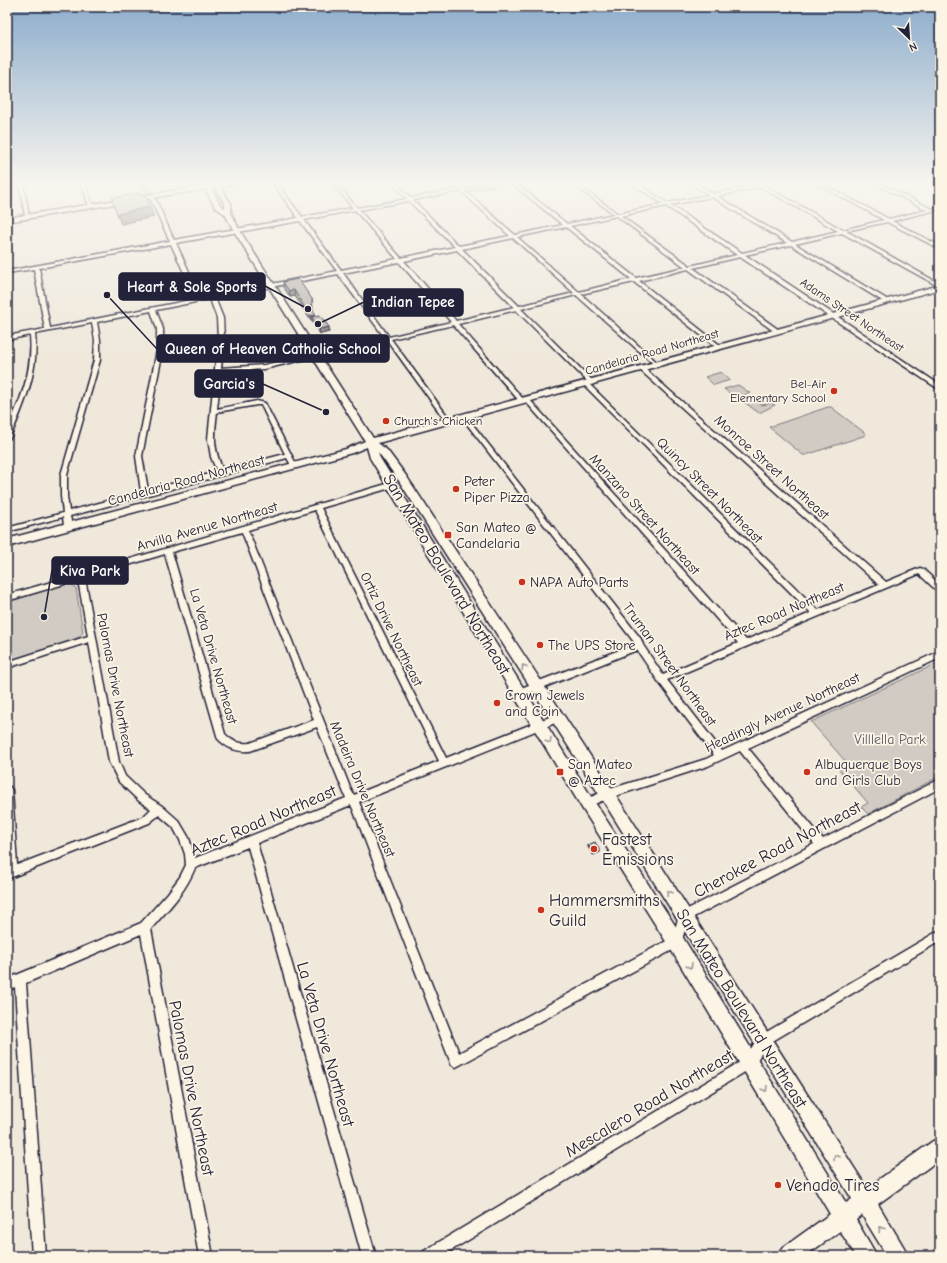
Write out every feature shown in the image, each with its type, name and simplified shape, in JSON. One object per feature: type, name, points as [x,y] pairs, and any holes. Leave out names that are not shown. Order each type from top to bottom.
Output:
[{"type":"main road","name":"San Mateo Boulevard Northeast","points":[[243,241],[371,442],[376,458],[392,485],[587,803],[676,942],[867,1256]]},
{"type":"main road","name":"Candelaria Road Northeast","points":[[7,535],[291,460],[349,451],[371,442],[465,418],[777,331],[938,288]]},
{"type":"main road","name":"San Mateo Boulevard Northeast","points":[[371,442],[384,452],[432,524],[536,687],[607,794],[899,1256]]},
{"type":"main road","points":[[392,485],[397,485],[402,488],[417,512],[432,524]]},
{"type":"main road","name":"Candelaria Road Northeast","points":[[7,543],[67,520]]},
{"type":"main road","points":[[788,1256],[940,1148]]},
{"type":"street","points":[[7,272],[179,241]]},
{"type":"street","points":[[316,241],[449,422]]},
{"type":"street","name":"Manzano Street Northeast","points":[[384,241],[454,323],[744,644]]},
{"type":"street","name":"Quincy Street Northeast","points":[[451,241],[589,384],[816,613]]},
{"type":"street","points":[[7,338],[490,241]]},
{"type":"street","points":[[518,241],[657,364]]},
{"type":"street","points":[[586,241],[719,347]]},
{"type":"street","points":[[653,241],[777,331]]},
{"type":"street","name":"Adams Street Northeast","points":[[721,241],[940,388]]},
{"type":"street","points":[[786,241],[886,302]]},
{"type":"street","points":[[218,370],[272,365],[804,241]]},
{"type":"street","points":[[857,241],[938,288]]},
{"type":"street","points":[[927,241],[940,248]]},
{"type":"street","points":[[173,242],[199,300]]},
{"type":"street","points":[[36,266],[48,330]]},
{"type":"street","points":[[212,297],[220,318],[221,328],[211,444],[221,473]]},
{"type":"street","points":[[145,493],[139,456],[160,343],[159,323],[153,309]]},
{"type":"street","points":[[67,520],[63,484],[64,475],[98,354],[97,332],[94,321]]},
{"type":"street","points":[[7,438],[32,373],[34,352],[32,333]]},
{"type":"street","name":"Monroe Street Northeast","points":[[642,369],[884,585]]},
{"type":"street","points":[[7,530],[67,520],[145,493],[221,473],[291,460],[263,404],[257,403],[214,411]]},
{"type":"street","name":"Truman Street Northeast","points":[[465,418],[638,641],[639,646],[661,678],[720,756]]},
{"type":"street","name":"Arvilla Avenue Northeast","points":[[7,598],[392,485]]},
{"type":"street","name":"Ortiz Drive Northeast","points":[[317,507],[444,763]]},
{"type":"street","name":"Madeira Drive Northeast","points":[[244,528],[347,793],[358,807],[456,1061],[676,942]]},
{"type":"street","name":"La Veta Drive Northeast","points":[[168,551],[221,736],[230,745],[239,749],[250,747],[319,722]]},
{"type":"street","name":"Aztec Road Northeast","points":[[661,678],[920,571],[940,589]]},
{"type":"street","name":"Palomas Drive Northeast","points":[[81,577],[114,762],[122,779],[142,798],[159,809],[176,824],[184,838],[190,854],[190,865]]},
{"type":"street","points":[[7,665],[92,638]]},
{"type":"street","points":[[519,693],[639,646]]},
{"type":"street","name":"Headingly Avenue Northeast","points":[[587,803],[607,794],[708,762],[940,654]]},
{"type":"street","name":"Aztec Road Northeast","points":[[7,985],[145,927],[184,881],[190,865],[251,842],[557,718]]},
{"type":"street","points":[[742,747],[821,845]]},
{"type":"street","name":"Cherokee Road Northeast","points":[[684,917],[940,783]]},
{"type":"street","points":[[7,790],[10,873],[146,820],[159,809]]},
{"type":"street","name":"La Veta Drive Northeast","points":[[251,842],[369,1256]]},
{"type":"street","points":[[676,942],[684,917]]},
{"type":"street","name":"Palomas Drive Northeast","points":[[145,927],[206,1256]]},
{"type":"street","name":"Mescalero Road Northeast","points":[[430,1256],[749,1063],[762,1041],[940,935]]},
{"type":"street","points":[[20,980],[39,1256]]},
{"type":"green space","points":[[721,372],[730,380],[714,385],[705,377]]},
{"type":"green space","points":[[738,385],[750,393],[736,398],[724,389]]},
{"type":"green space","points":[[753,399],[761,405],[772,403],[775,405],[759,413],[744,402]]},
{"type":"green space","points":[[831,407],[866,435],[803,455],[769,427]]},
{"type":"green space","points":[[65,584],[72,585],[76,588],[83,632],[80,636],[42,652],[16,659],[7,658],[7,602]]},
{"type":"green space","name":"Villlella Park","points":[[940,662],[940,776],[868,814],[861,807],[868,803],[837,767],[846,762],[811,722]]},
{"type":"building","points":[[298,279],[312,299],[312,304],[310,305],[316,315],[310,316],[294,290],[289,291],[283,282]]},
{"type":"building","points":[[320,315],[329,327],[319,329],[312,317]]},
{"type":"building","name":"Fastest Emissions","points":[[595,842],[600,851],[594,854],[588,845]]},
{"type":"place","name":"Queen of Heaven Catholic School","points":[[107,295]]},
{"type":"place","name":"Heart & Sole Sports","points":[[308,309]]},
{"type":"place","name":"Indian Tepee","points":[[318,324]]},
{"type":"place","name":"Bel-Air Elementary School","points":[[834,391]]},
{"type":"place","name":"Garcia's","points":[[326,412]]},
{"type":"place","name":"Church's Chicken","points":[[386,421]]},
{"type":"place","name":"Peter Piper Pizza","points":[[456,489]]},
{"type":"place","name":"San Mateo @ Candelaria","points":[[448,535]]},
{"type":"place","name":"NAPA Auto Parts","points":[[522,582]]},
{"type":"place","name":"Kiva Park","points":[[44,617]]},
{"type":"place","name":"The UPS Store","points":[[540,645]]},
{"type":"place","name":"Crown Jewels and Coin","points":[[497,703]]},
{"type":"place","name":"San Mateo @ Aztec","points":[[560,772]]},
{"type":"place","name":"Albuquerque Boys and Girls Club","points":[[807,772]]},
{"type":"place","name":"Fastest Emissions","points":[[594,849]]},
{"type":"place","name":"Hammersmiths Guild","points":[[541,910]]},
{"type":"place","name":"Venado Tires","points":[[778,1185]]}]
